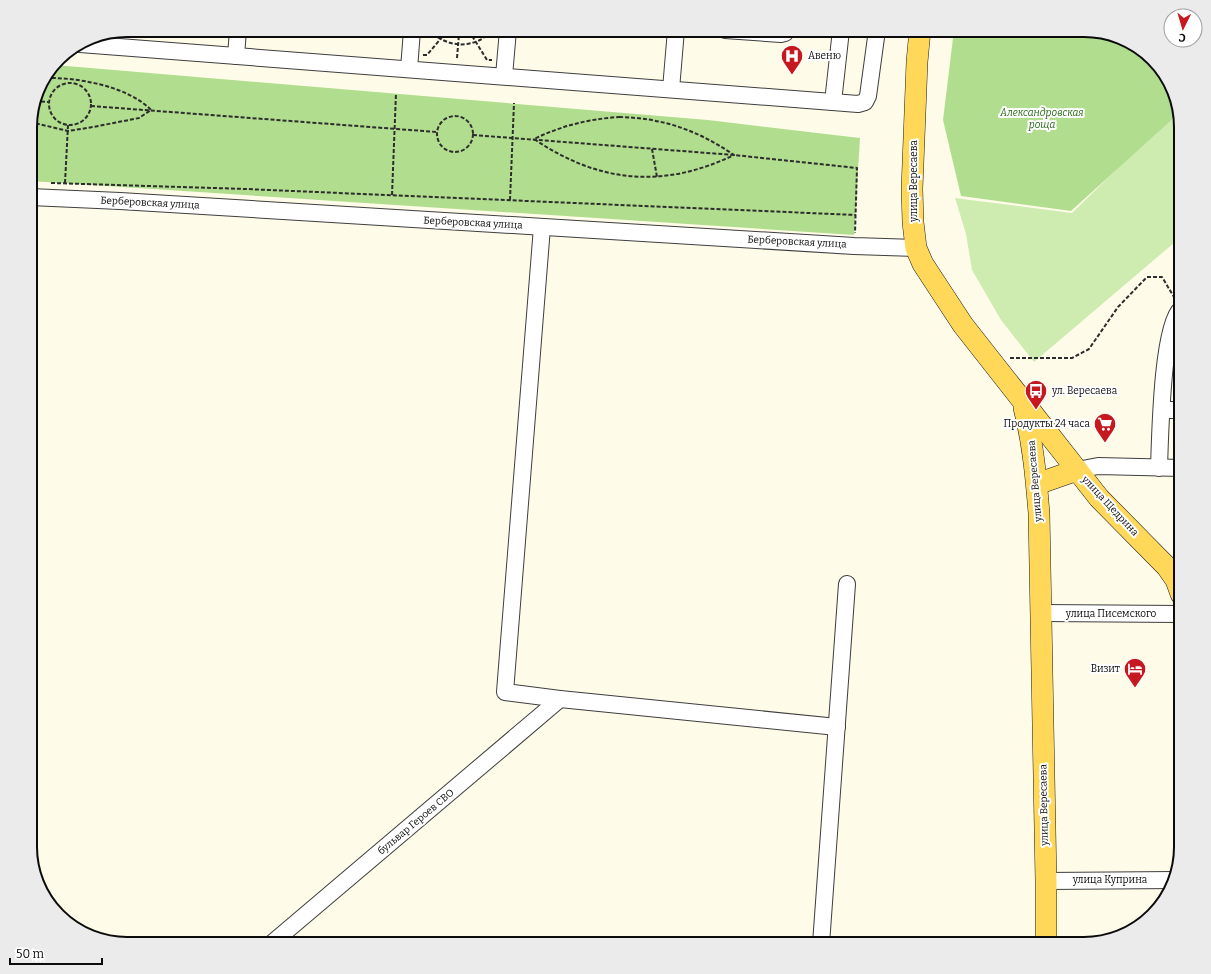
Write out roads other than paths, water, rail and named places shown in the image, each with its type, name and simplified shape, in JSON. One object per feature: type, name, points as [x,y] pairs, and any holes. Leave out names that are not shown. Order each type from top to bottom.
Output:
[{"type":"main road","name":"улица Вересаева","points":[[919,37],[912,189],[913,222],[916,248],[923,264],[963,325],[1022,400],[1030,429],[1039,513],[1046,937]]},
{"type":"main road","name":"улица Щедрина","points":[[1022,400],[1099,498],[1167,567],[1174,577]]},
{"type":"main road","points":[[1037,484],[1077,470]]},
{"type":"street","points":[[236,56],[237,37]]},
{"type":"street","points":[[410,62],[412,37]]},
{"type":"street","points":[[505,69],[507,37]]},
{"type":"street","points":[[671,89],[675,37]]},
{"type":"street","points":[[833,102],[840,37]]},
{"type":"street","points":[[92,44],[214,48],[236,56],[258,51],[505,69],[651,83],[671,89],[697,86],[858,104],[865,102],[868,96],[876,37]]},
{"type":"street","name":"Берберовская улица","points":[[37,197],[128,201],[854,246],[916,248]]},
{"type":"street","points":[[542,227],[505,692],[560,699],[837,726]]},
{"type":"street","points":[[1159,468],[1163,388],[1174,316]]},
{"type":"street","points":[[1162,410],[1174,410]]},
{"type":"street","points":[[1077,470],[1098,466],[1174,468]]},
{"type":"street","points":[[821,937],[847,584]]},
{"type":"street","name":"улица Писемского","points":[[1041,613],[1174,614]]},
{"type":"street","name":"бульвар Героев СВО","points":[[280,937],[560,699]]},
{"type":"street","name":"улица Куприна","points":[[1046,881],[1168,880]]},
{"type":"place","name":"Авеню","points":[[792,76]]},
{"type":"place","name":"ул. Вересаева","points":[[1036,410]]},
{"type":"place","name":"Продукты 24 часа","points":[[1105,444]]},
{"type":"place","name":"Визит","points":[[1135,688]]},
{"type":"park label","name":"Александровская роща","points":[[1042,118]]}]
